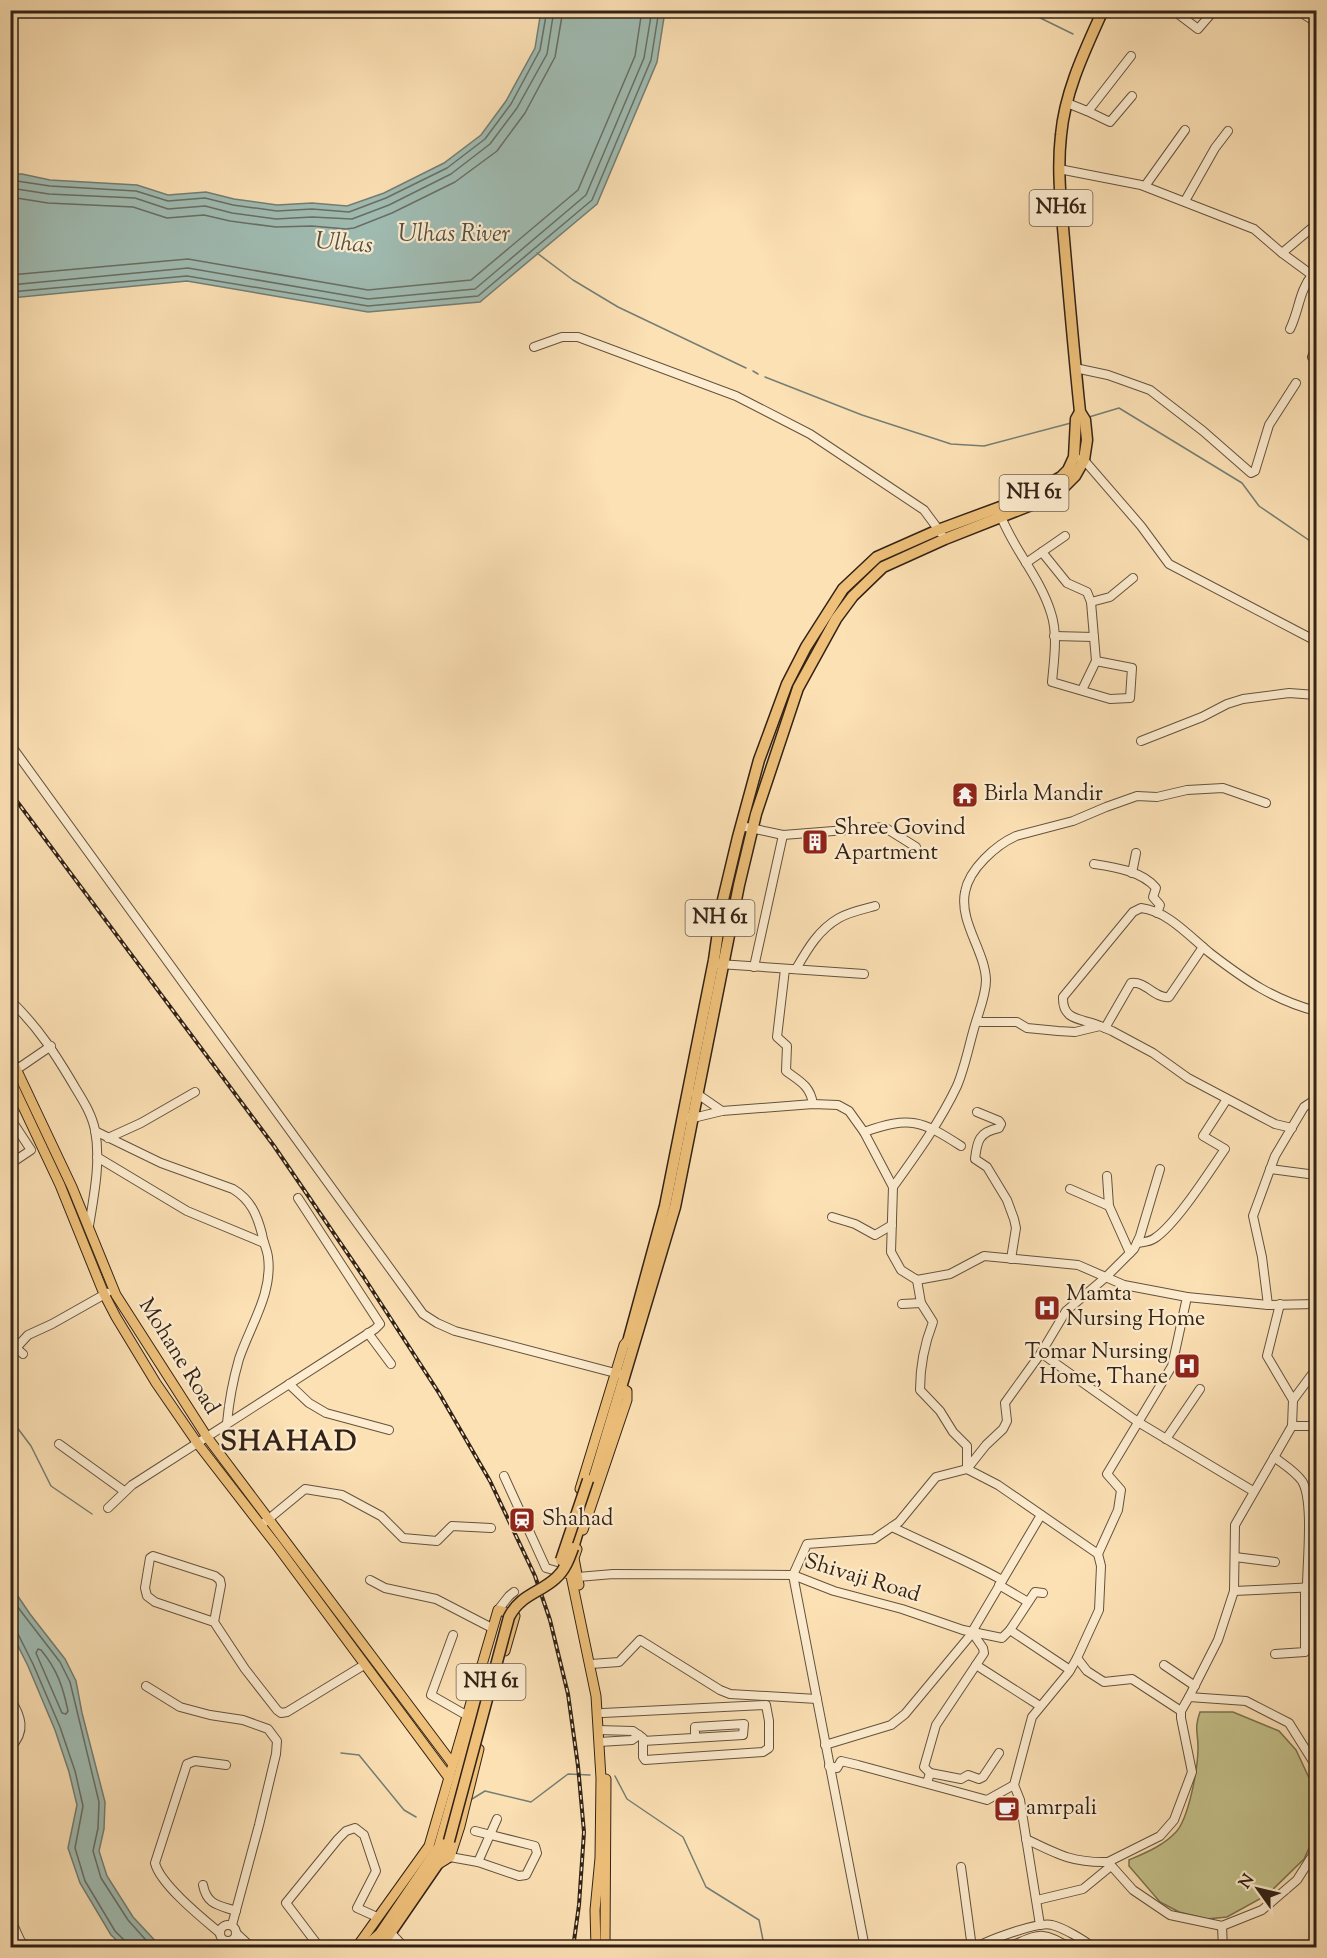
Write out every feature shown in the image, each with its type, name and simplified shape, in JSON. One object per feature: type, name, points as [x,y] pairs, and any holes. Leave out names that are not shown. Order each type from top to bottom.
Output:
[{"type":"highway","name":"NH61","points":[[1080,412],[1060,204],[1061,133],[1077,69],[1103,10]]},
{"type":"highway","name":"NH 61","points":[[718,964],[727,882],[759,760],[788,684],[806,647],[843,589],[877,557],[1000,513],[1044,500],[1062,489],[1075,476],[1087,440],[1085,420],[1080,412]]},
{"type":"highway","name":"NH 61","points":[[380,1947],[445,1851],[506,1609],[554,1572],[560,1563],[621,1388],[688,1117],[718,964],[753,828],[772,763],[798,688],[836,619],[853,596],[883,567],[942,535]]},
{"type":"highway","points":[[727,882],[739,885]]},
{"type":"highway","name":"NH 61","points":[[612,1409],[618,1374],[650,1272]]},
{"type":"highway","name":"NH 61","points":[[364,1947],[372,1943],[380,1934],[445,1851]]},
{"type":"main road","name":"Mohane Road","points":[[10,1056],[13,1072],[69,1181],[88,1226],[116,1317],[156,1383],[198,1444],[265,1522],[452,1763]]},
{"type":"main road","name":"Mohane Road","points":[[10,1079],[109,1291],[364,1665],[449,1778]]},
{"type":"main road","points":[[60,1185],[69,1181]]},
{"type":"main road","points":[[574,1576],[562,1562],[560,1552],[618,1374]]},
{"type":"main road","points":[[601,1730],[603,1713],[574,1576],[574,1558],[627,1401],[627,1391],[621,1388]]},
{"type":"main road","points":[[356,1947],[429,1846],[498,1610],[513,1614],[515,1618],[491,1701],[466,1803],[445,1851]]},
{"type":"main road","points":[[593,1664],[601,1730],[604,1784],[605,1947]]},
{"type":"main road","points":[[596,1947],[595,1910],[604,1784]]},
{"type":"street","points":[[1173,10],[1198,29],[1211,14],[1210,10]]},
{"type":"street","points":[[1297,10],[1306,13],[1317,22]]},
{"type":"street","points":[[1087,111],[1131,56]]},
{"type":"street","points":[[1067,103],[1110,122],[1132,96]]},
{"type":"street","points":[[1145,186],[1185,130]]},
{"type":"street","points":[[1185,201],[1215,148],[1228,131]]},
{"type":"street","points":[[1059,169],[1145,186],[1254,229],[1314,277],[1299,297],[1290,329]]},
{"type":"street","points":[[1282,253],[1314,226],[1317,219]]},
{"type":"street","points":[[534,347],[562,337],[578,337],[736,396],[810,434],[924,510],[942,535]]},
{"type":"street","points":[[1317,348],[1312,357],[1317,361]]},
{"type":"street","points":[[1076,368],[1108,375],[1150,390],[1203,431],[1251,473],[1255,471],[1269,425],[1296,383]]},
{"type":"street","points":[[1079,459],[1141,526],[1168,564],[1317,641]]},
{"type":"street","points":[[1000,513],[1052,614],[1055,649],[1052,682],[1110,699],[1130,698],[1132,668],[1096,661]]},
{"type":"street","points":[[1026,563],[1065,536]]},
{"type":"street","points":[[1042,552],[1067,583],[1087,592],[1091,602],[1096,661],[1082,690]]},
{"type":"street","points":[[1091,602],[1110,597],[1133,578]]},
{"type":"street","points":[[1054,636],[1094,638]]},
{"type":"street","points":[[1141,741],[1243,699],[1288,693],[1317,695]]},
{"type":"street","points":[[10,744],[423,1314],[455,1331],[618,1374]]},
{"type":"street","points":[[893,1187],[934,1128],[957,1086],[963,1069],[986,987],[983,966],[964,903],[968,881],[992,853],[1016,836],[1073,821],[1137,796],[1157,797],[1187,790],[1222,789],[1266,803]]},
{"type":"street","points":[[741,826],[783,835],[884,827],[916,847]]},
{"type":"street","points":[[754,967],[783,835]]},
{"type":"street","points":[[1132,873],[1136,853]]},
{"type":"street","points":[[1094,864],[1132,873],[1154,886],[1156,888],[1153,897],[1160,905],[1157,913]]},
{"type":"street","points":[[796,969],[824,928],[840,917],[875,906]]},
{"type":"street","points":[[1292,1128],[1275,1124],[1227,1099],[1188,1078],[1153,1053],[1102,1027],[1073,1018],[1063,1008],[1063,997],[1133,912],[1144,908],[1157,913],[1184,930],[1231,969],[1281,1000],[1317,1011]]},
{"type":"street","points":[[981,1022],[1017,1022],[1027,1028],[1075,1032],[1102,1027],[1131,983],[1139,983],[1166,999],[1203,947]]},
{"type":"street","points":[[718,964],[864,974]]},
{"type":"street","points":[[785,969],[777,1037],[787,1046],[786,1071],[809,1089],[813,1104]]},
{"type":"street","points":[[10,1000],[51,1046],[92,1116],[96,1131],[97,1157],[94,1196],[88,1226]]},
{"type":"street","points":[[13,1072],[51,1046]]},
{"type":"street","points":[[108,1138],[141,1123],[195,1092]]},
{"type":"street","points":[[693,1092],[722,1110]]},
{"type":"street","points":[[1137,1242],[1150,1240],[1160,1234],[1182,1209],[1225,1149],[1203,1136],[1227,1099]]},
{"type":"street","points":[[1268,1305],[1262,1257],[1253,1216],[1275,1156],[1304,1107],[1317,1099]]},
{"type":"street","points":[[688,1117],[722,1110],[813,1104],[831,1103],[844,1107],[853,1115],[864,1132],[893,1187],[891,1252],[901,1270],[917,1280],[950,1274],[984,1256],[1078,1265],[1124,1286],[1187,1297],[1268,1305],[1317,1304]]},
{"type":"street","points":[[977,1112],[999,1120],[1001,1124],[999,1128],[988,1130],[982,1136],[977,1144],[975,1159],[987,1167],[1007,1200],[1014,1219],[1016,1228],[1011,1259]]},
{"type":"street","points":[[10,1118],[31,1150],[10,1164]]},
{"type":"street","points":[[864,1132],[901,1121],[913,1122],[934,1128],[961,1146]]},
{"type":"street","points":[[96,1131],[161,1163],[233,1190],[250,1202],[256,1215],[268,1257],[268,1273],[265,1291],[237,1367],[226,1423]]},
{"type":"street","points":[[97,1157],[187,1211],[264,1243]]},
{"type":"street","points":[[865,1947],[793,1575],[807,1544],[874,1539],[899,1522],[936,1477],[967,1469],[986,1445],[1003,1429],[1007,1421],[1005,1403],[1041,1353],[1066,1311],[1130,1253],[1137,1242],[1160,1169]]},
{"type":"street","points":[[1270,1169],[1317,1175]]},
{"type":"street","points":[[1107,1176],[1109,1206],[1130,1253]]},
{"type":"street","points":[[1070,1189],[1109,1206]]},
{"type":"street","points":[[108,1508],[124,1491],[198,1444],[226,1423],[368,1334],[380,1324],[298,1198]]},
{"type":"street","points":[[832,1217],[855,1224],[876,1235],[892,1225]]},
{"type":"street","points":[[917,1280],[921,1304],[933,1322],[924,1348],[920,1371],[920,1390],[940,1411],[953,1432],[967,1446],[967,1469]]},
{"type":"street","points":[[23,1353],[16,1348],[28,1335],[109,1291]]},
{"type":"street","points":[[1041,1925],[1020,1800],[1014,1785],[1030,1723],[1040,1706],[1077,1659],[1099,1610],[1101,1566],[1098,1554],[1118,1510],[1121,1490],[1107,1474],[1172,1366],[1187,1297]]},
{"type":"street","points":[[902,1304],[921,1304]]},
{"type":"street","points":[[1037,1900],[1083,1889],[1110,1864],[1160,1836],[1174,1820],[1192,1772],[1181,1711],[1218,1640],[1234,1591],[1235,1525],[1292,1426],[1293,1400],[1267,1356],[1280,1304]]},
{"type":"street","points":[[368,1334],[391,1364]]},
{"type":"street","points":[[1041,1353],[1138,1422],[1253,1491]]},
{"type":"street","points":[[1293,1400],[1317,1369]]},
{"type":"street","points":[[290,1384],[309,1402],[326,1413],[389,1430]]},
{"type":"street","points":[[1166,1438],[1200,1389]]},
{"type":"street","points":[[1292,1426],[1317,1426]]},
{"type":"street","points":[[59,1444],[124,1491]]},
{"type":"street","points":[[1274,1457],[1296,1474],[1303,1483],[1313,1509],[1306,1587],[1305,1652],[1275,1654]]},
{"type":"street","points":[[967,1469],[998,1485],[1098,1554]]},
{"type":"street","points":[[504,1476],[546,1568],[574,1576]]},
{"type":"street","points":[[265,1522],[305,1489],[342,1495],[381,1516],[403,1538],[437,1541],[452,1526],[491,1528]]},
{"type":"street","points":[[825,1745],[891,1725],[905,1714],[942,1673],[972,1632],[1041,1515]]},
{"type":"street","points":[[892,1527],[941,1551],[959,1557],[1028,1602]]},
{"type":"street","points":[[214,1622],[221,1586],[220,1580],[215,1576],[153,1556],[150,1558],[145,1588],[147,1596],[155,1602],[214,1622],[245,1669],[281,1713],[287,1712],[364,1665]]},
{"type":"street","points":[[1235,1557],[1275,1562]]},
{"type":"street","name":"Shivaji Road","points":[[574,1576],[613,1574],[793,1575],[834,1591],[902,1609],[972,1632],[1002,1638],[1010,1630]]},
{"type":"street","points":[[370,1580],[385,1588],[436,1599],[492,1628]]},
{"type":"street","points":[[1234,1591],[1317,1587]]},
{"type":"street","points":[[498,1610],[514,1592]]},
{"type":"street","points":[[1043,1593],[1035,1592],[1010,1630],[1070,1670]]},
{"type":"street","points":[[961,1779],[930,1773],[924,1767],[936,1725],[984,1653],[972,1632]]},
{"type":"street","points":[[453,1635],[431,1695],[466,1718]]},
{"type":"street","points":[[593,1664],[621,1661],[640,1640],[730,1694],[817,1699]]},
{"type":"street","points":[[1077,1659],[1087,1671],[1104,1682],[1132,1679],[1181,1711]]},
{"type":"street","points":[[976,1665],[1040,1706]]},
{"type":"street","points":[[1164,1665],[1195,1686]]},
{"type":"street","points":[[146,1686],[180,1707],[243,1720],[268,1729],[277,1741],[259,1825],[236,1911],[234,1938],[228,1941]]},
{"type":"street","points":[[1190,1697],[1246,1701],[1289,1723],[1317,1766]]},
{"type":"street","points":[[10,1698],[22,1726],[21,1734],[10,1748]]},
{"type":"street","points":[[438,1703],[466,1718]]},
{"type":"street","points":[[601,1730],[633,1731],[641,1738],[645,1760],[765,1752],[769,1748],[767,1706],[603,1713]]},
{"type":"street","points":[[602,1742],[641,1738],[695,1738],[743,1735],[744,1724],[695,1727],[695,1738]]},
{"type":"street","points":[[716,1725],[717,1736]]},
{"type":"street","points":[[958,1792],[961,1779],[968,1774],[980,1779],[983,1777],[999,1753]]},
{"type":"street","points":[[226,1765],[195,1761],[187,1764],[155,1863],[157,1870],[167,1883],[234,1947]]},
{"type":"street","points":[[829,1766],[837,1768],[841,1761],[987,1800],[1014,1785]]},
{"type":"street","points":[[927,1783],[930,1773]]},
{"type":"street","points":[[478,1862],[497,1819]]},
{"type":"street","points":[[320,1947],[286,1903],[346,1831],[355,1828],[364,1835],[376,1871],[357,1908],[376,1917]]},
{"type":"street","points":[[445,1851],[519,1876],[526,1875],[537,1853],[535,1846],[475,1831]]},
{"type":"street","points":[[1026,1839],[1073,1860],[1110,1864],[1133,1890],[1170,1915],[1222,1926],[1262,1910],[1298,1880],[1317,1850]]},
{"type":"street","points":[[961,1867],[974,1947],[1029,1928],[1051,1924],[1094,1947]]},
{"type":"street","points":[[203,1885],[205,1895],[211,1902],[236,1911]]},
{"type":"street","points":[[11,1922],[20,1945],[31,1947]]},
{"type":"street","points":[[220,1933],[224,1925],[234,1929],[248,1946]]},
{"type":"street","points":[[1222,1926],[1223,1947]]},
{"type":"street","points":[[1029,1928],[1034,1938]]},
{"type":"street","points":[[1054,1938],[1060,1929]]},
{"type":"street","points":[[391,1933],[405,1947]]},
{"type":"street","points":[[1005,1947],[1041,1935],[1054,1938],[1070,1947]]},
{"type":"shaded area","points":[[1200,1712],[1233,1712],[1279,1731],[1296,1750],[1311,1782],[1316,1813],[1316,1824],[1304,1859],[1267,1895],[1227,1917],[1207,1919],[1179,1912],[1160,1902],[1129,1866],[1129,1860],[1154,1849],[1176,1832],[1181,1825],[1189,1804],[1194,1779]]},
{"type":"water","name":"Ulhas River","points":[[541,11],[665,11],[657,62],[597,204],[480,302],[368,312],[187,281],[11,298],[11,174],[50,180],[137,185],[168,195],[206,192],[234,199],[277,205],[312,203],[347,206],[384,193],[444,163],[481,135],[506,101],[535,48]]},
{"type":"water","points":[[11,1586],[65,1659],[76,1681],[105,1802],[104,1829],[99,1851],[107,1876],[133,1917],[161,1947],[124,1947],[111,1935],[80,1883],[68,1848],[77,1805],[55,1730],[11,1632]]},
{"type":"waterway","points":[[664,16],[720,10]]},
{"type":"waterway","points":[[1024,10],[1073,34]]},
{"type":"waterway","points":[[537,253],[573,280],[618,307],[746,368]]},
{"type":"waterway","points":[[753,371],[758,374]]},
{"type":"waterway","points":[[765,377],[862,415],[951,444],[984,446],[1071,423]]},
{"type":"waterway","points":[[1089,417],[1119,408],[1242,483],[1259,506],[1316,545]]},
{"type":"waterway","points":[[10,1418],[31,1446],[51,1486],[92,1514]]},
{"type":"waterway","points":[[341,1753],[359,1755],[404,1810],[416,1817]]},
{"type":"waterway","points":[[472,1799],[485,1791],[531,1802],[568,1774],[590,1775]]},
{"type":"waterway","points":[[615,1776],[627,1799],[683,1837],[706,1887],[759,1920],[763,1940],[769,1948]]},
{"type":"railway","points":[[10,792],[274,1146],[439,1393],[490,1481],[535,1576],[550,1620],[568,1694],[584,1832],[579,1905],[573,1948]]},
{"type":"place","name":"Birla Mandir","points":[[965,795]]},
{"type":"place","name":"Shree Govind Apartment","points":[[815,842]]},
{"type":"place","name":"Mamta Nursing Home","points":[[1047,1308]]},
{"type":"place","name":"Tomar Nursing Home, Thane","points":[[1187,1366]]},
{"type":"place","name":"Shahad","points":[[522,1520]]},
{"type":"place","name":"amrpali","points":[[1007,1809]]},
{"type":"district","name":"SHAHAD","points":[[289,1443]]},
{"type":"water label","name":"Ulhas","points":[[344,244]]}]
